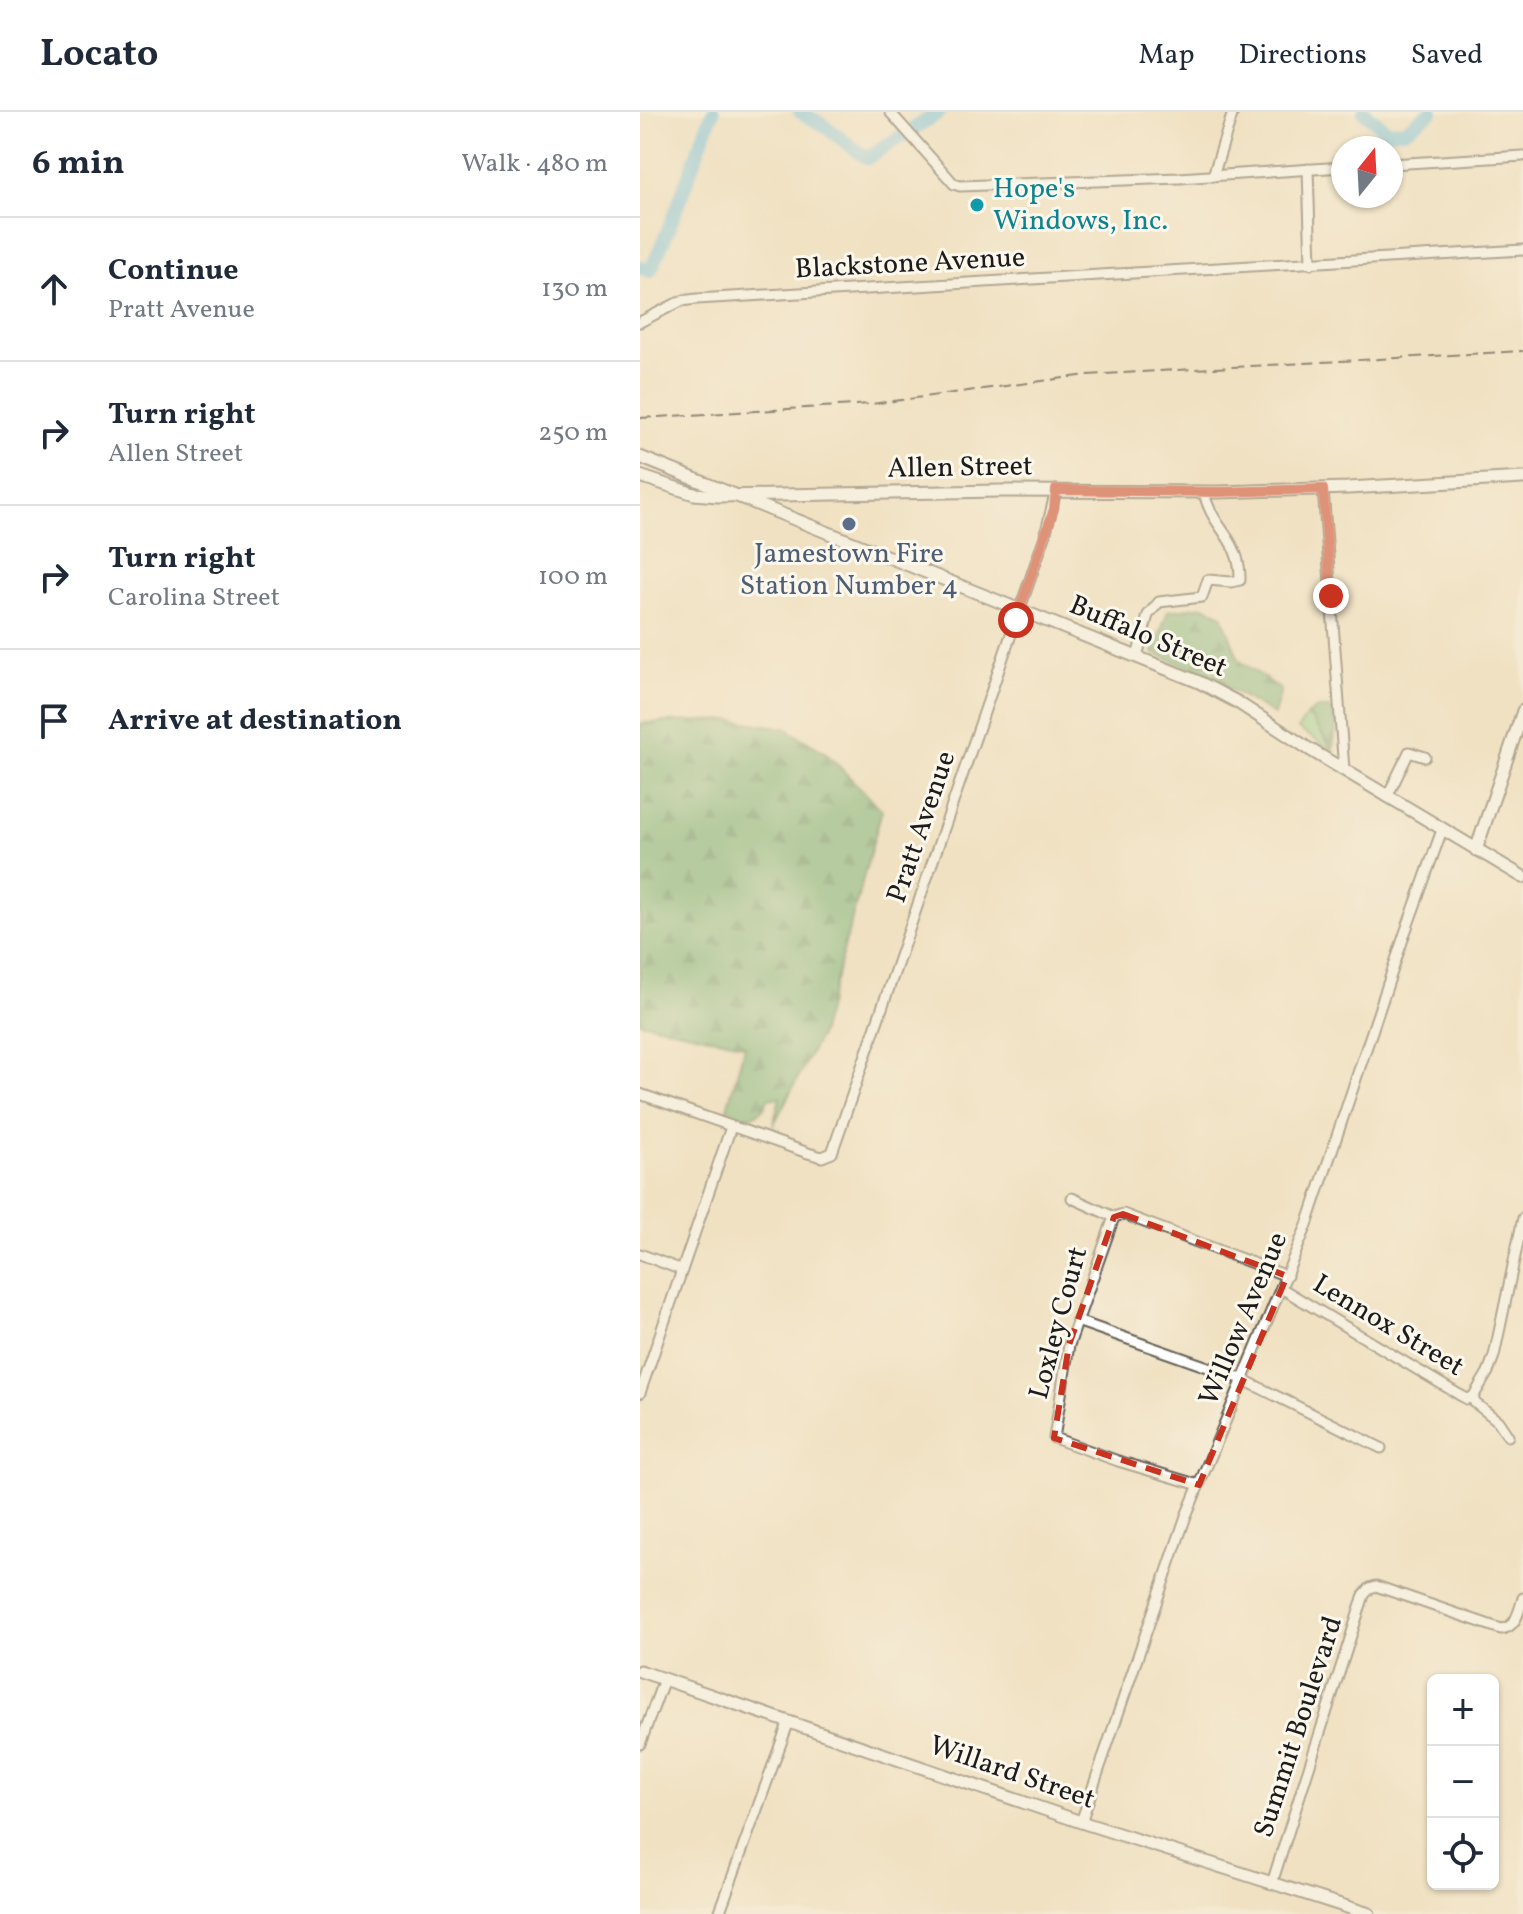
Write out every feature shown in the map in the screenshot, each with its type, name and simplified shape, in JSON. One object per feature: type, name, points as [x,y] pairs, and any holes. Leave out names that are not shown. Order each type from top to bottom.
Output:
[{"type":"street","points":[[890,112],[954,184],[960,186],[1213,176],[1331,168]]},
{"type":"street","points":[[1213,176],[1233,112]]},
{"type":"street","points":[[1403,163],[1523,156]]},
{"type":"street","points":[[1308,169],[1311,264]]},
{"type":"street","name":"Blackstone Avenue","points":[[640,322],[681,301],[697,299],[1523,250]]},
{"type":"street","name":"Buffalo Street","points":[[640,457],[1225,695],[1387,797],[1523,877]]},
{"type":"street","name":"Allen Street","points":[[640,476],[687,491],[736,496],[1056,490],[1204,492],[1523,478]]},
{"type":"street","points":[[687,491],[693,483],[690,477]]},
{"type":"street","points":[[1323,489],[1344,770]]},
{"type":"street","name":"Pratt Avenue","points":[[731,1127],[808,1153],[827,1156],[837,1141],[1054,509],[1056,490]]},
{"type":"street","points":[[1137,657],[1148,615],[1159,602],[1202,597],[1208,580],[1240,580],[1234,545],[1211,512],[1204,492]]},
{"type":"street","points":[[1476,850],[1523,711]]},
{"type":"street","points":[[1387,797],[1409,752],[1425,757]]},
{"type":"street","name":"Willow Avenue","points":[[1081,1822],[1199,1485],[1307,1225],[1442,830]]},
{"type":"street","points":[[640,1094],[731,1127],[640,1393]]},
{"type":"street","points":[[1072,1198],[1114,1217],[1123,1214],[1287,1276]]},
{"type":"street","name":"Loxley Court","points":[[1114,1217],[1069,1345],[1054,1438],[1199,1485]]},
{"type":"street","points":[[1508,1436],[1498,1421],[1475,1403],[1473,1397],[1484,1381],[1494,1356],[1523,1218]]},
{"type":"street","points":[[640,1254],[682,1270]]},
{"type":"street","name":"Lennox Street","points":[[1281,1288],[1458,1394],[1467,1399],[1473,1397]]},
{"type":"street","points":[[1077,1321],[1242,1379],[1381,1448]]},
{"type":"street","name":"Summit Boulevard","points":[[1272,1883],[1364,1595],[1372,1587],[1501,1629],[1510,1627],[1523,1598]]},
{"type":"street","name":"Willard Street","points":[[640,1671],[1081,1822],[1369,1914]]},
{"type":"street","points":[[640,1744],[664,1679]]},
{"type":"street","points":[[719,1914],[789,1721]]},
{"type":"highlighted area","points":[[1123,1214],[1287,1276],[1199,1485],[1054,1438],[1069,1345],[1114,1217]]},
{"type":"green space","points":[[1204,606],[1222,615],[1239,660],[1281,690],[1274,715],[1201,672],[1153,653],[1168,611]]},
{"type":"green space","points":[[1317,708],[1332,709],[1337,720],[1333,750],[1308,714]]},
{"type":"green space","points":[[1308,714],[1335,752],[1298,729]]},
{"type":"green space","points":[[733,720],[785,728],[826,753],[882,810],[820,1035],[773,1126],[780,1097],[768,1099],[761,1111],[751,1116],[725,1115],[745,1045],[640,1022],[640,723]]},
{"type":"waterway","points":[[640,267],[650,271],[713,112]]},
{"type":"waterway","points":[[800,112],[867,158],[940,112]]},
{"type":"waterway","points":[[1364,112],[1387,131],[1405,130],[1431,112]]},
{"type":"railway","points":[[640,418],[871,404],[1087,375],[1523,351]]},
{"type":"place","name":"Hope's Windows, Inc.","points":[[977,205]]},
{"type":"place","name":"Jamestown Fire Station Number 4","points":[[849,524]]},
{"type":"route","points":[[1016,620],[1054,509],[1056,490],[1218,492],[1323,489],[1331,596]]}]
